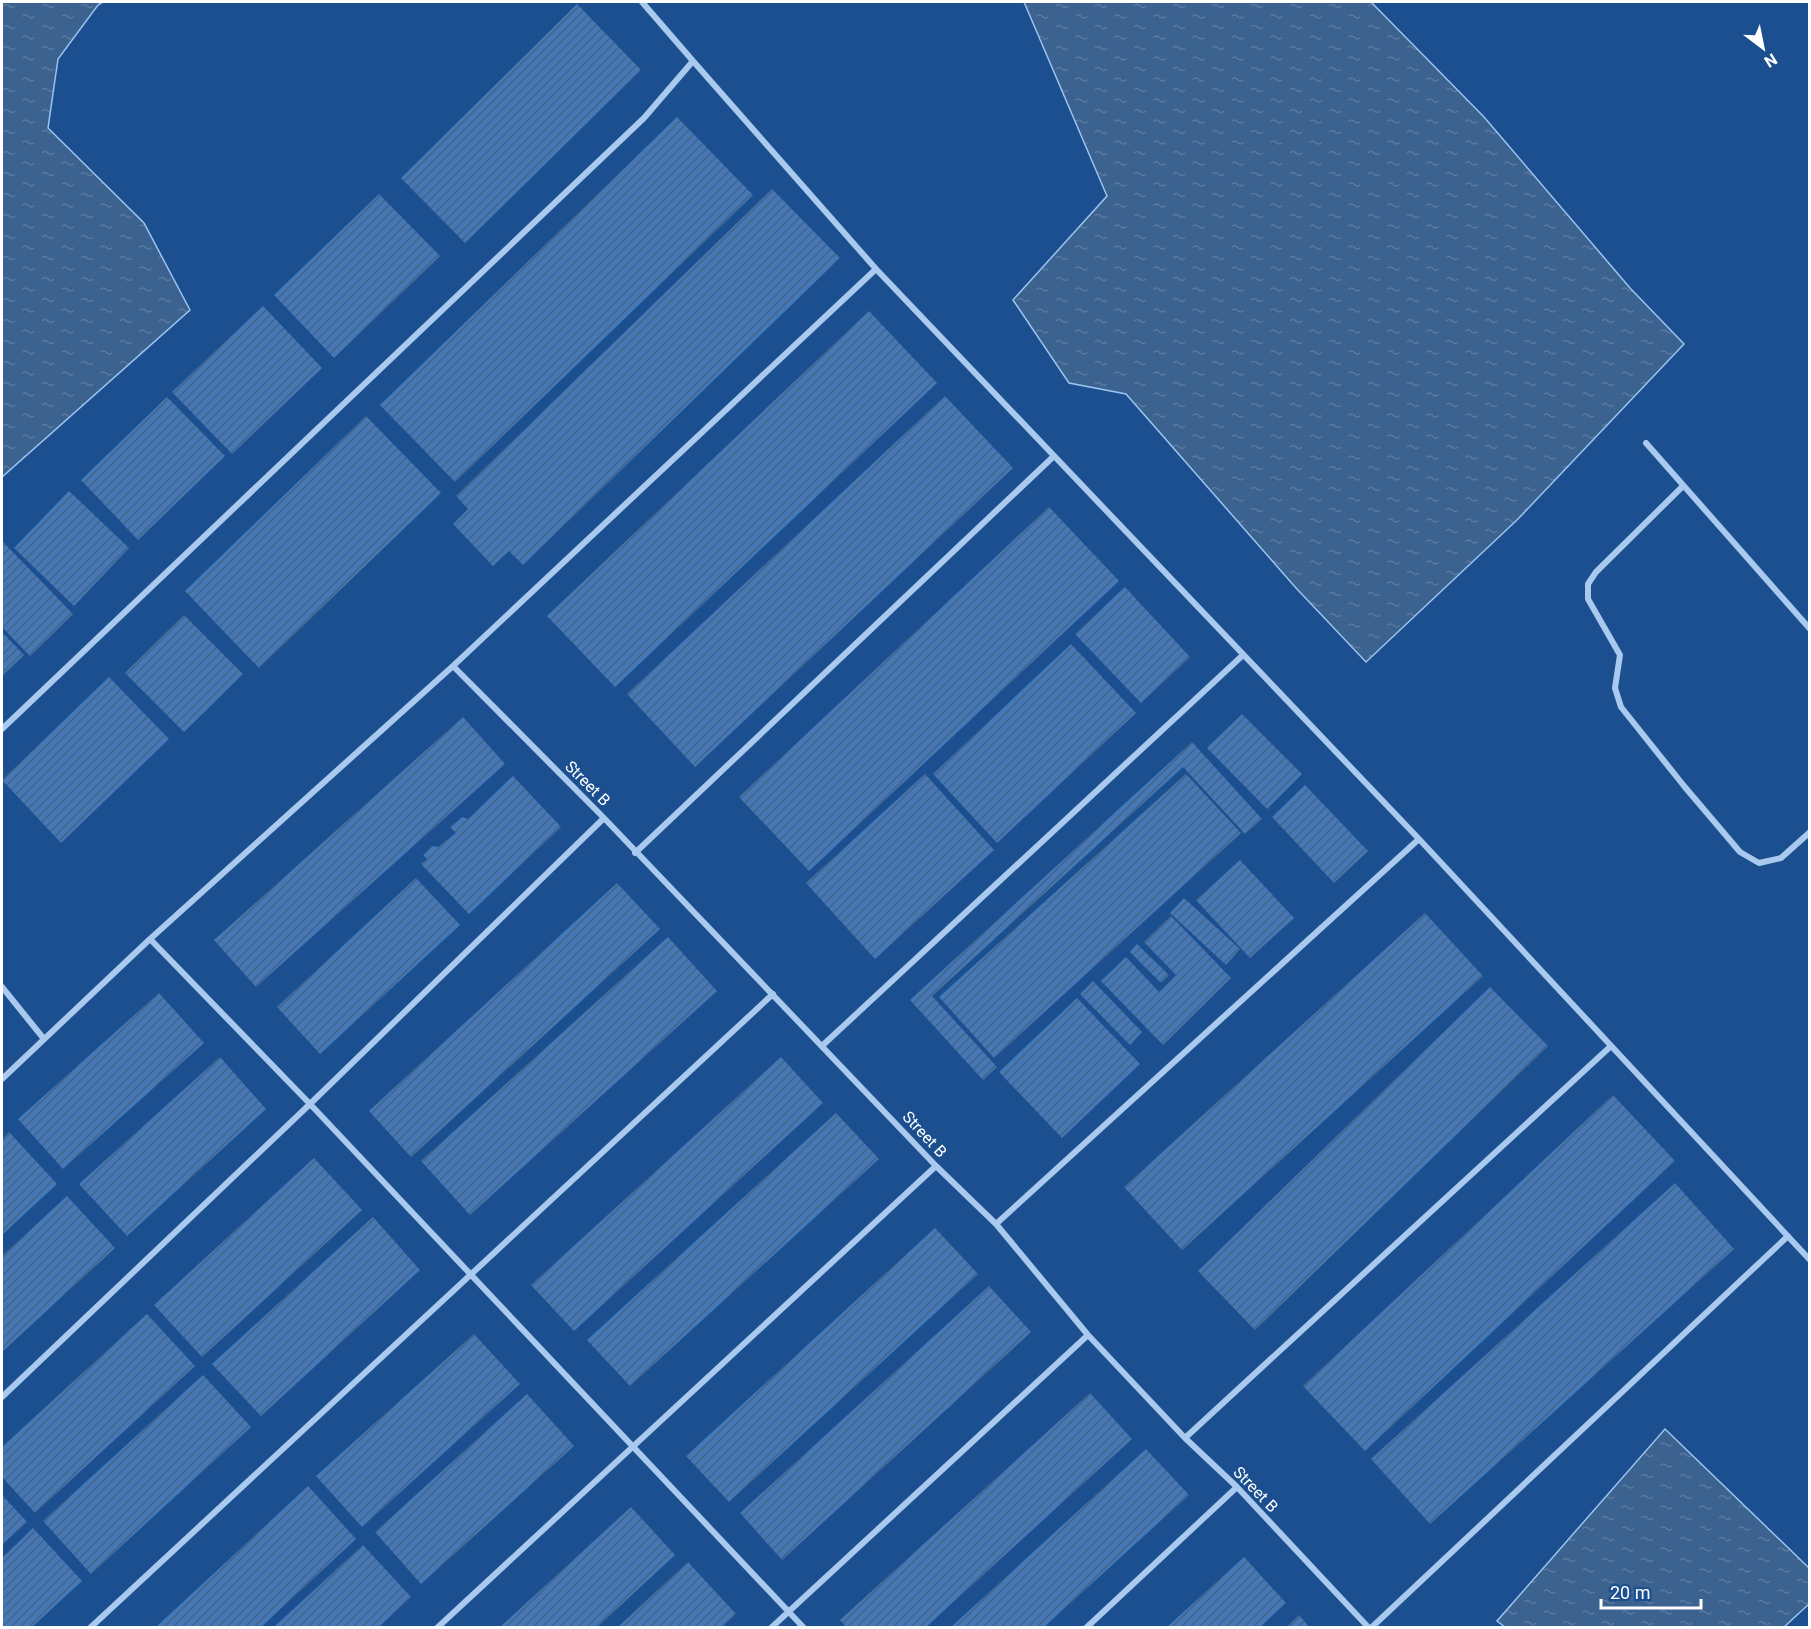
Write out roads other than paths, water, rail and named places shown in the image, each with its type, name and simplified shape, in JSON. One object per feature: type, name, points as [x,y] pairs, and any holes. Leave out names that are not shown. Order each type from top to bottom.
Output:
[{"type":"street","points":[[642,2],[876,269],[1419,838],[1809,1260]]},
{"type":"street","points":[[2,729],[644,118],[693,61]]},
{"type":"street","points":[[2,1079],[150,939],[453,666],[876,269]]},
{"type":"street","points":[[1646,443],[1809,629]]},
{"type":"street","points":[[635,853],[1054,456]]},
{"type":"street","points":[[1683,486],[1596,572],[1588,585],[1588,598],[1620,655],[1615,688],[1621,707],[1740,852],[1759,863],[1781,858],[1809,832]]},
{"type":"street","points":[[823,1045],[1244,655]]},
{"type":"street","name":"Street B","points":[[453,666],[604,818],[936,1166],[996,1224],[1088,1335],[1185,1438],[1237,1487],[1370,1628]]},
{"type":"street","points":[[2,1397],[310,1104],[604,818]]},
{"type":"street","points":[[996,1224],[1419,838]]},
{"type":"street","points":[[150,939],[310,1104],[804,1628]]},
{"type":"street","points":[[2,987],[44,1040]]},
{"type":"street","points":[[90,1628],[773,994]]},
{"type":"street","points":[[1185,1438],[1611,1046]]},
{"type":"street","points":[[437,1628],[936,1166]]},
{"type":"street","points":[[1370,1628],[1788,1236]]},
{"type":"street","points":[[771,1628],[1088,1335]]},
{"type":"street","points":[[1086,1628],[1237,1487]]},
{"type":"water","points":[[2,2],[103,2],[98,5],[58,59],[48,128],[144,223],[190,310],[2,477]]},
{"type":"water","points":[[1024,2],[1371,2],[1484,117],[1630,288],[1684,344],[1518,519],[1366,662],[1296,588],[1126,394],[1069,383],[1013,300],[1107,196]]},
{"type":"water","points":[[1665,1429],[1809,1568],[1809,1604],[1784,1627],[1505,1627],[1497,1621]]}]
